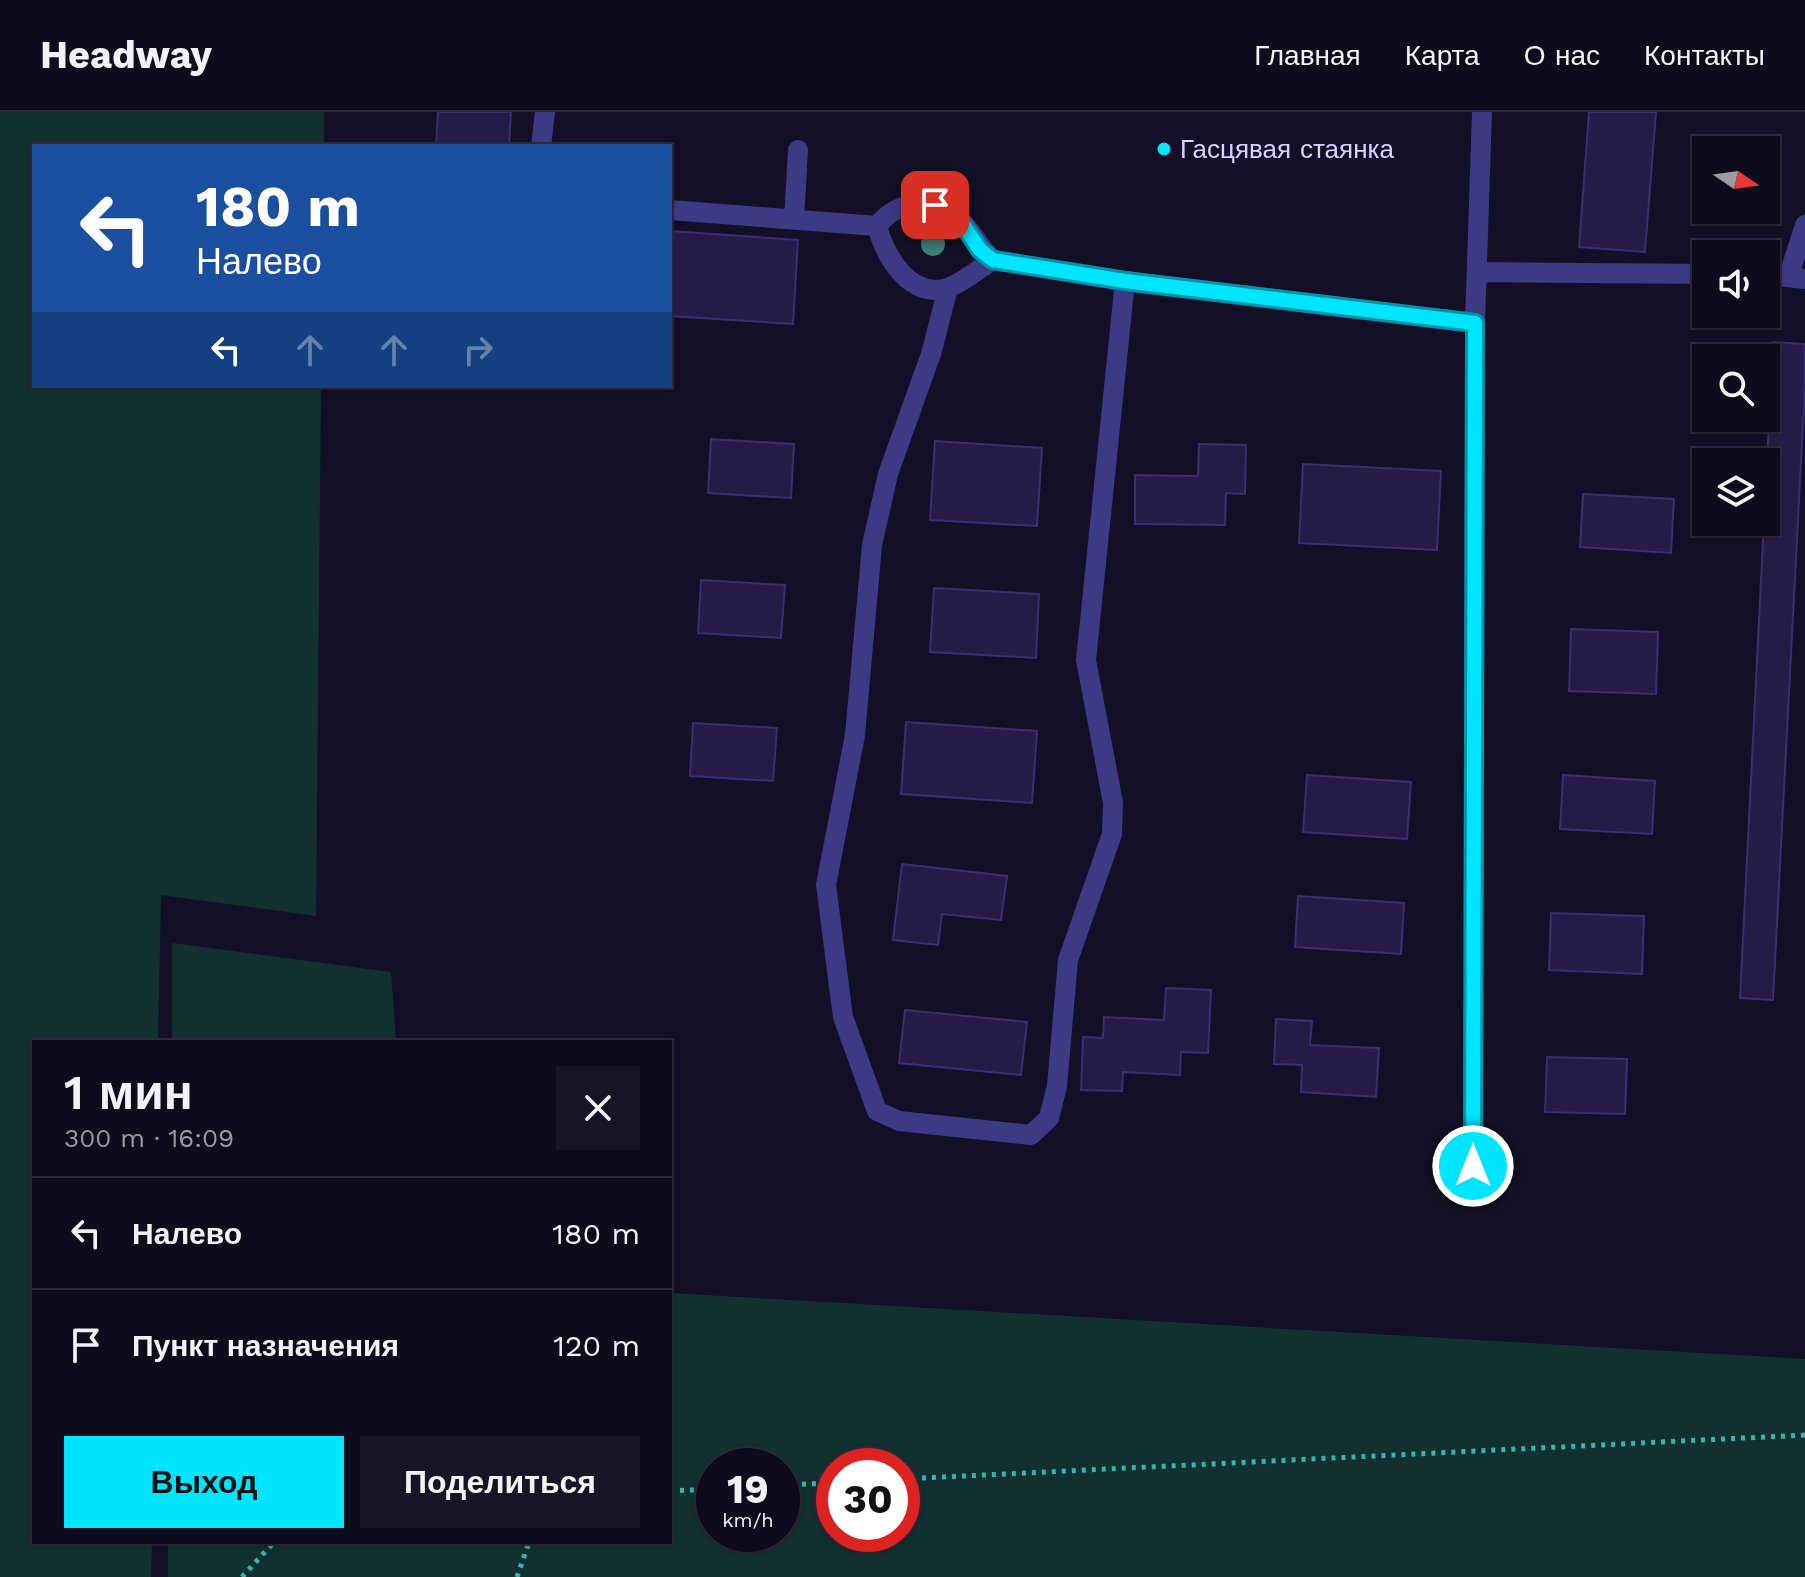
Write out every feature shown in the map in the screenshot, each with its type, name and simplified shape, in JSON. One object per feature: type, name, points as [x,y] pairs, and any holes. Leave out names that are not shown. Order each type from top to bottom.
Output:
[{"type":"street","points":[[541,144],[545,112]]},
{"type":"street","points":[[1473,1166],[1475,323],[1482,112]]},
{"type":"street","points":[[794,219],[798,150]]},
{"type":"street","points":[[877,226],[889,211],[911,205],[935,205],[958,217],[980,250],[993,260],[1125,281],[1475,323]]},
{"type":"street","points":[[672,210],[877,226]]},
{"type":"street","points":[[1797,277],[1805,225]]},
{"type":"street","points":[[877,226],[882,244],[903,277],[924,287],[948,288],[993,260]]},
{"type":"street","points":[[1477,272],[1692,274]]},
{"type":"street","points":[[948,288],[931,354],[888,474],[872,545],[855,735],[826,885],[843,1017],[877,1111],[899,1121],[1031,1135],[1049,1118],[1057,1086],[1068,960],[1112,834],[1113,803],[1086,660],[1125,281]]},
{"type":"path","points":[[920,1478],[1805,1435]]},
{"type":"path","points":[[672,1491],[696,1490]]},
{"type":"path","points":[[242,1577],[272,1544]]},
{"type":"path","points":[[517,1577],[528,1544]]},
{"type":"green space","points":[[0,112],[324,112],[324,144],[32,144],[32,388],[321,388],[316,916],[161,895],[158,1040],[32,1040],[32,1544],[152,1544],[151,1577],[0,1577]]},
{"type":"green space","points":[[172,943],[391,972],[396,1040],[172,1040]]},
{"type":"green space","points":[[672,1293],[1805,1359],[1805,1577],[168,1577],[168,1544],[672,1544]]},
{"type":"building","points":[[438,112],[511,112],[509,144],[436,144]]},
{"type":"building","points":[[1589,112],[1656,112],[1645,252],[1579,247]]},
{"type":"building","points":[[672,231],[798,240],[793,324],[672,316]]},
{"type":"building","points":[[1773,342],[1805,344],[1773,1000],[1740,998],[1763,536],[1780,536],[1780,448],[1768,448],[1768,432],[1780,432],[1780,344]]},
{"type":"building","points":[[711,439],[794,444],[791,498],[708,493]]},
{"type":"building","points":[[935,441],[1042,448],[1037,526],[930,520]]},
{"type":"building","points":[[1199,444],[1246,445],[1245,494],[1226,493],[1225,525],[1135,524],[1135,475],[1198,476]]},
{"type":"building","points":[[1303,464],[1441,471],[1437,550],[1299,543]]},
{"type":"building","points":[[1583,494],[1674,499],[1671,553],[1580,547]]},
{"type":"building","points":[[701,580],[785,585],[781,638],[698,633]]},
{"type":"building","points":[[934,588],[1039,594],[1036,658],[930,652]]},
{"type":"building","points":[[1571,629],[1658,632],[1656,694],[1569,691]]},
{"type":"building","points":[[906,722],[1037,731],[1032,803],[901,794]]},
{"type":"building","points":[[693,723],[777,728],[773,781],[690,776]]},
{"type":"building","points":[[1307,775],[1411,782],[1407,839],[1303,832]]},
{"type":"building","points":[[1563,775],[1655,781],[1652,834],[1560,829]]},
{"type":"building","points":[[902,864],[1007,876],[1001,920],[942,914],[938,945],[893,940]]},
{"type":"building","points":[[1298,896],[1404,903],[1401,954],[1295,947]]},
{"type":"building","points":[[1551,913],[1644,916],[1642,974],[1549,970]]},
{"type":"building","points":[[1166,988],[1211,990],[1208,1053],[1181,1052],[1180,1075],[1123,1072],[1122,1091],[1081,1090],[1083,1037],[1103,1038],[1104,1017],[1164,1020]]},
{"type":"building","points":[[905,1010],[1027,1022],[1021,1075],[899,1063]]},
{"type":"building","points":[[1276,1019],[1312,1021],[1310,1045],[1379,1048],[1376,1097],[1301,1092],[1302,1065],[1274,1064]]},
{"type":"building","points":[[1547,1057],[1627,1059],[1625,1114],[1545,1112]]},
{"type":"place","name":"Гасцявая стаянка","points":[[1164,149]]},
{"type":"route","points":[[935,205],[958,217],[980,250],[993,260],[1125,281],[1475,323],[1473,1166]]}]
